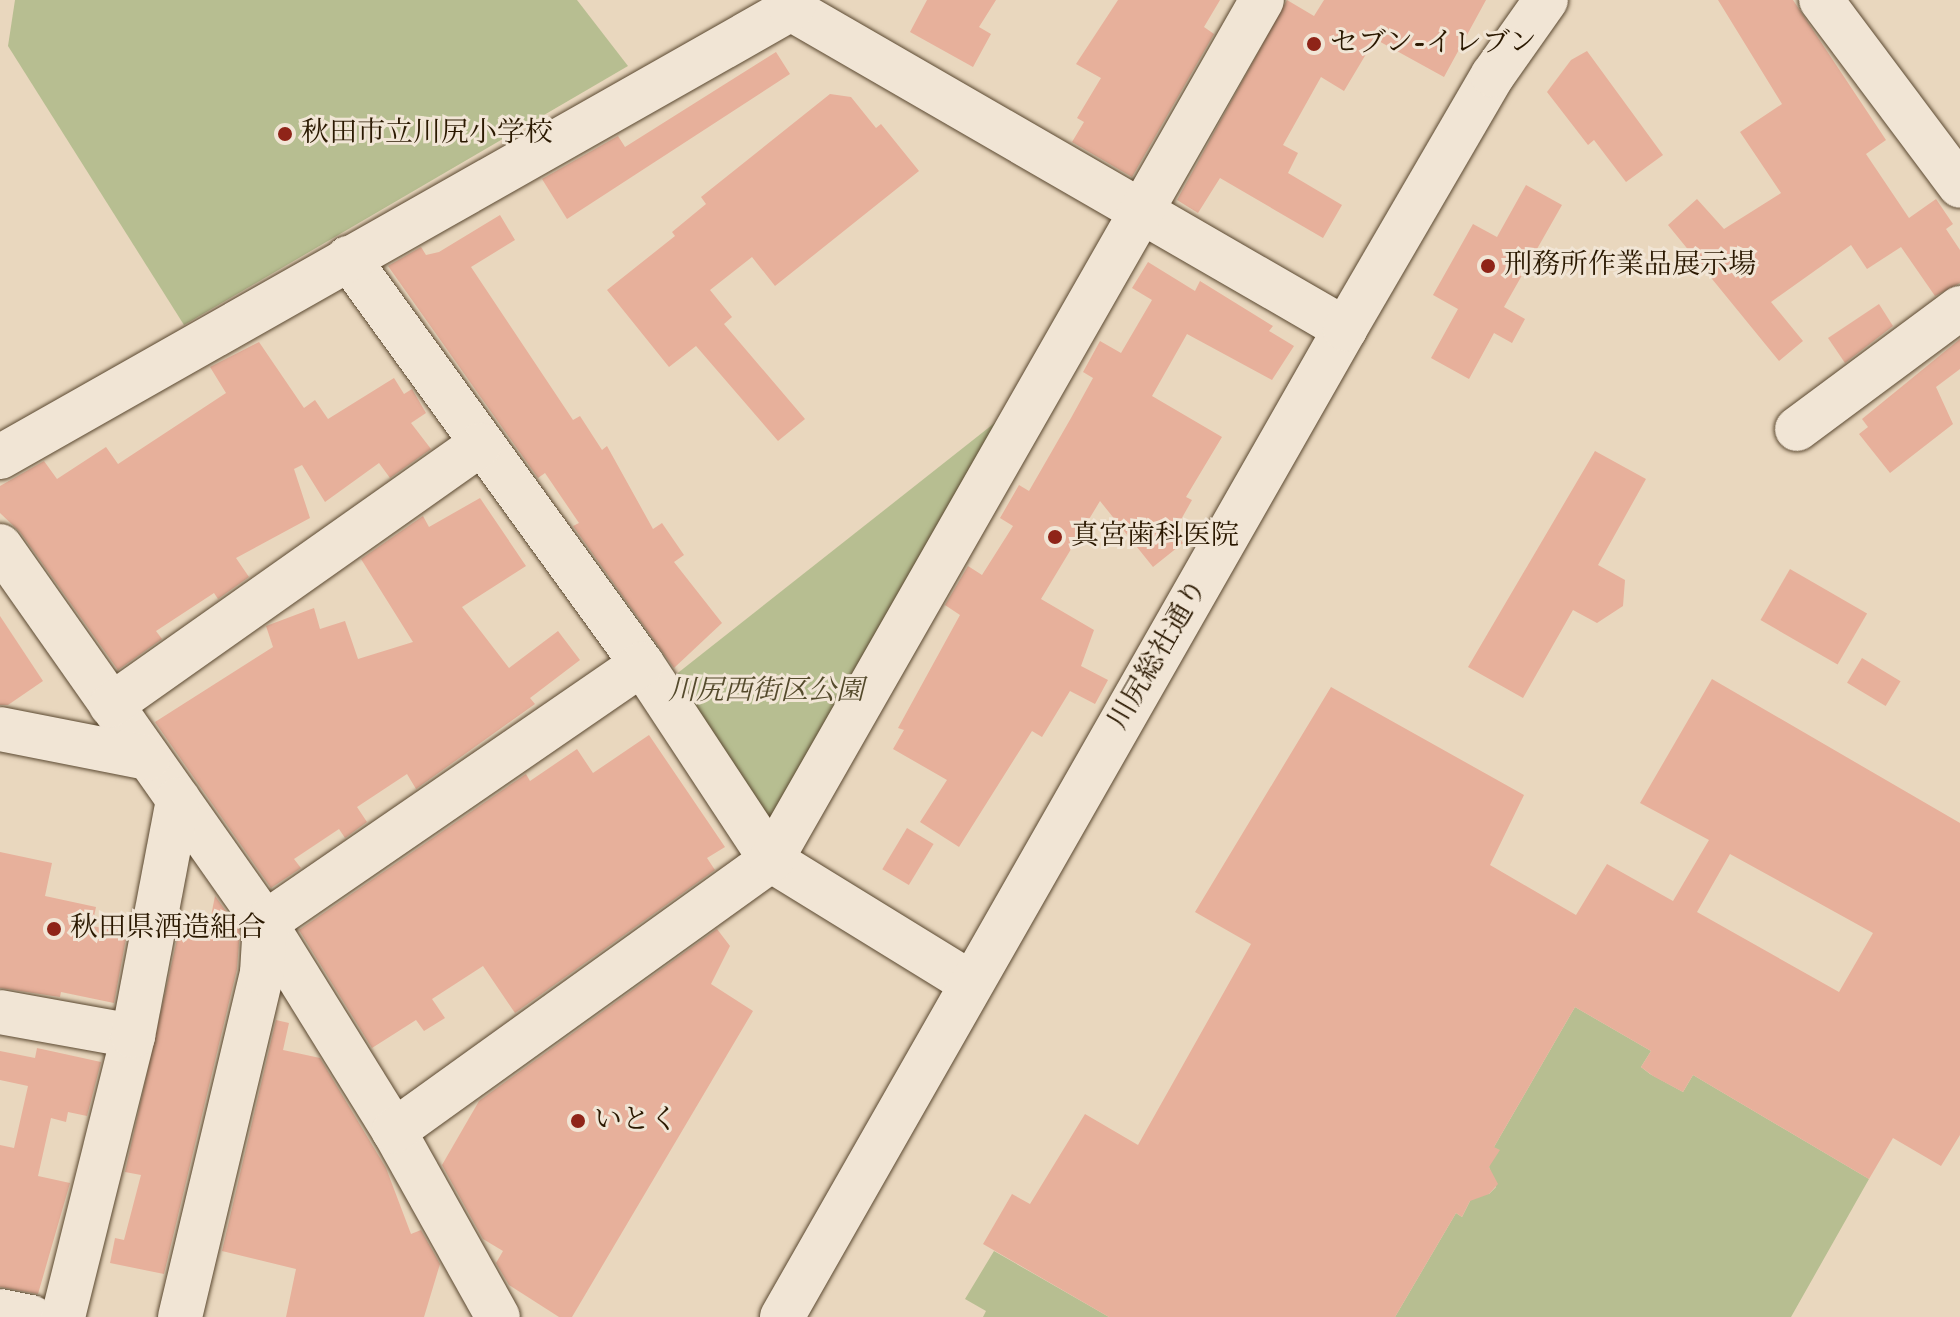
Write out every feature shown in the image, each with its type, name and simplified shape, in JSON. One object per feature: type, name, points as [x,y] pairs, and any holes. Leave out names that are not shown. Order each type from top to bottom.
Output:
[{"type":"street","points":[[394,1131],[771,860],[1262,0]]},
{"type":"street","name":"川尻総社通り","points":[[782,1317],[1345,329],[1493,75],[1546,0]]},
{"type":"street","points":[[1821,0],[1960,186]]},
{"type":"street","points":[[0,457],[791,3],[1345,329]]},
{"type":"street","points":[[348,258],[480,445],[642,664],[771,860],[971,983]]},
{"type":"street","points":[[1797,429],[1960,308]]},
{"type":"street","points":[[111,705],[480,445]]},
{"type":"street","points":[[0,546],[265,923],[394,1131],[498,1317]]},
{"type":"street","points":[[265,923],[642,664]]},
{"type":"street","points":[[0,729],[148,758]]},
{"type":"street","points":[[63,1317],[133,1036],[178,799]]},
{"type":"street","points":[[180,1317],[262,973],[265,923]]},
{"type":"street","points":[[0,1012],[133,1036]]},
{"type":"street","points":[[0,1311],[31,1317]]},
{"type":"green space","name":"秋田市立川尻小学校","points":[[15,0],[577,0],[628,66],[184,325],[8,46]]},
{"type":"green space","name":"川尻西街区公園","points":[[1020,403],[769,822],[674,676]]},
{"type":"green space","points":[[1575,1007],[1651,1051],[1641,1067],[1650,1074],[1683,1092],[1693,1075],[1869,1179],[1791,1317],[1395,1317],[1456,1213],[1462,1217],[1473,1195],[1489,1194],[1496,1187],[1489,1167],[1494,1147]]},
{"type":"green space","points":[[994,1251],[1109,1317],[983,1317],[986,1311],[965,1299]]},
{"type":"building","points":[[927,0],[996,0],[979,27],[991,34],[973,67],[910,32]]},
{"type":"building","points":[[1118,0],[1220,0],[1204,27],[1214,34],[1132,177],[1072,142],[1084,122],[1077,118],[1101,78],[1076,64]]},
{"type":"building","points":[[1287,0],[1314,16],[1324,0],[1486,0],[1444,77],[1375,39],[1344,91],[1321,77],[1283,145],[1298,153],[1288,173],[1342,205],[1323,238],[1220,178],[1198,213],[1177,200]]},
{"type":"building","points":[[1718,0],[1793,0],[1886,140],[1866,154],[1909,218],[1936,199],[1953,224],[1946,229],[1960,250],[1960,283],[1935,296],[1901,247],[1867,269],[1851,245],[1771,302],[1803,341],[1779,361],[1668,225],[1697,199],[1724,229],[1781,193],[1740,132],[1782,104]]},
{"type":"building","points":[[1587,51],[1663,155],[1626,182],[1594,140],[1588,145],[1547,92],[1571,60]]},
{"type":"building","points":[[776,52],[790,74],[567,219],[542,179],[618,136],[625,147]]},
{"type":"building","points":[[830,94],[851,97],[876,128],[881,124],[919,171],[775,286],[752,257],[710,290],[732,317],[724,324],[805,419],[778,441],[696,346],[669,367],[607,290],[675,236],[672,232],[706,204],[701,197]]},
{"type":"building","name":"刑務所作業品展示場","points":[[1526,185],[1562,205],[1504,307],[1525,319],[1512,343],[1494,333],[1469,379],[1431,358],[1458,309],[1433,295],[1473,224],[1497,237]]},
{"type":"building","points":[[500,215],[515,240],[471,267],[573,420],[580,416],[602,450],[607,446],[653,529],[662,523],[684,555],[674,562],[722,623],[674,668],[573,526],[579,523],[545,473],[538,478],[388,266],[421,247],[426,255],[439,252]]},
{"type":"building","points":[[1148,262],[1195,291],[1200,281],[1273,326],[1269,331],[1294,346],[1272,380],[1187,334],[1152,396],[1222,437],[1186,497],[1192,500],[1174,532],[1183,543],[1153,567],[1100,501],[1041,599],[1094,630],[1081,666],[1108,680],[1095,704],[1070,691],[1042,737],[1032,731],[959,847],[920,822],[947,780],[893,749],[904,730],[898,728],[960,615],[945,605],[968,566],[982,575],[1013,526],[1000,518],[1019,485],[1029,491],[1071,418],[1093,378],[1083,372],[1100,341],[1121,353],[1152,300],[1132,288]]},
{"type":"building","points":[[1879,304],[1893,326],[1845,363],[1828,338]]},
{"type":"building","points":[[1960,339],[1960,369],[1936,387],[1953,424],[1890,473],[1859,434],[1868,427],[1862,419]]},
{"type":"building","points":[[259,342],[304,408],[315,400],[328,419],[394,378],[404,394],[412,389],[426,413],[411,423],[431,449],[390,478],[379,463],[325,502],[302,465],[294,469],[310,518],[236,558],[249,577],[218,599],[214,593],[156,631],[162,639],[118,670],[20,532],[0,513],[0,486],[44,461],[57,479],[106,447],[118,464],[226,393],[210,367]]},
{"type":"building","points":[[1595,451],[1646,479],[1598,565],[1625,580],[1623,606],[1597,623],[1573,610],[1523,698],[1468,667]]},
{"type":"building","points":[[480,498],[526,566],[462,607],[509,668],[558,631],[580,660],[530,698],[535,704],[416,789],[407,774],[357,807],[367,822],[345,838],[339,829],[294,859],[301,868],[271,888],[155,722],[273,647],[266,626],[314,608],[320,629],[345,621],[358,659],[413,642],[361,559],[423,516],[429,527]]},
{"type":"building","points":[[1790,569],[1867,613],[1838,665],[1760,620]]},
{"type":"building","points":[[0,616],[43,681],[8,705],[0,705]]},
{"type":"building","points":[[1862,658],[1901,681],[1886,706],[1847,683]]},
{"type":"building","points":[[1712,679],[1960,823],[1960,1135],[1941,1166],[1893,1138],[1869,1179],[1693,1075],[1683,1092],[1653,1076],[1641,1067],[1651,1051],[1575,1007],[1494,1147],[1500,1150],[1489,1167],[1498,1184],[1489,1194],[1470,1201],[1462,1217],[1456,1213],[1395,1317],[1109,1317],[983,1244],[1012,1194],[1030,1204],[1085,1114],[1138,1145],[1251,944],[1195,912],[1331,687],[1524,795],[1490,865],[1576,915],[1607,864],[1673,901],[1709,840],[1640,803]],"holes":[[[1730,854],[1873,933],[1839,992],[1697,912]]]},
{"type":"building","points":[[649,735],[725,847],[707,858],[715,870],[515,1013],[483,966],[432,999],[445,1018],[424,1031],[416,1020],[372,1048],[299,930],[526,774],[530,781],[577,749],[593,773]]},
{"type":"building","points":[[907,828],[934,844],[909,885],[882,869]]},
{"type":"building","name":"秋田県酒造組合","points":[[0,852],[52,863],[45,896],[96,907],[92,926],[127,933],[114,1003],[61,992],[60,997],[0,988]]},
{"type":"building","points":[[215,896],[240,930],[237,969],[164,1274],[110,1263],[115,1238],[124,1240],[141,1175],[125,1172],[178,935],[206,941]]},
{"type":"building","name":"いとく","points":[[717,929],[730,946],[711,984],[753,1011],[572,1317],[559,1317],[509,1285],[496,1263],[503,1251],[483,1239],[442,1165],[479,1101]]},
{"type":"building","points":[[276,1020],[289,1023],[283,1050],[320,1058],[386,1168],[411,1234],[421,1230],[440,1264],[424,1317],[286,1317],[296,1269],[222,1251]]},
{"type":"building","points":[[37,1048],[101,1062],[87,1116],[68,1112],[66,1122],[51,1118],[38,1176],[70,1183],[38,1294],[0,1287],[0,1145],[14,1148],[28,1086],[0,1080],[0,1051],[35,1058]]},
{"type":"place","name":"セブン-イレブン","points":[[1314,44]]},
{"type":"place","name":"秋田市立川尻小学校","points":[[285,134]]},
{"type":"place","name":"刑務所作業品展示場","points":[[1488,266]]},
{"type":"place","name":"真宮歯科医院","points":[[1055,537]]},
{"type":"place","name":"秋田県酒造組合","points":[[54,929]]},
{"type":"place","name":"いとく","points":[[578,1121]]}]
